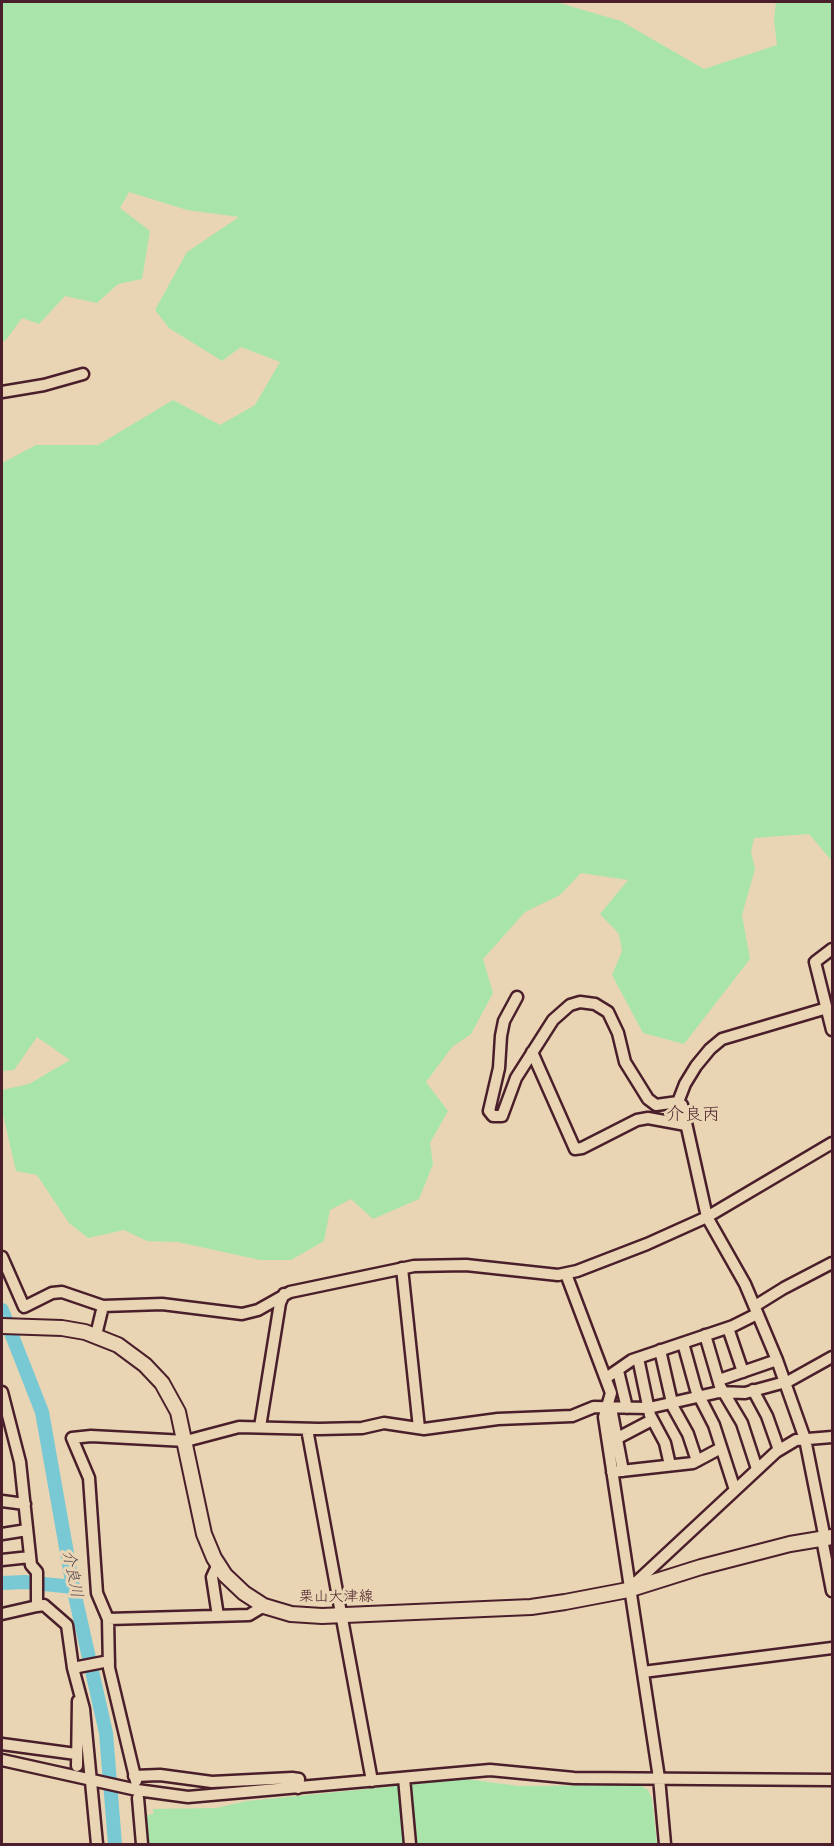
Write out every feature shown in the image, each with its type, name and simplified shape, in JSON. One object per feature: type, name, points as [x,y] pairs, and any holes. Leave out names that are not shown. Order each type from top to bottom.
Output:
[{"type":"main road","name":"栗山大津線","points":[[2,1326],[31,1326],[96,1335],[118,1345],[145,1365],[162,1383],[178,1412],[204,1534],[218,1564],[244,1593],[264,1606],[291,1614],[341,1616],[531,1607],[628,1590],[701,1566],[827,1538]]},
{"type":"street","points":[[2,393],[44,386],[83,374]]},
{"type":"street","points":[[832,949],[815,962],[832,1029]]},
{"type":"street","points":[[518,997],[504,1021],[499,1068],[489,1110],[493,1116],[501,1116],[516,1078],[562,1010],[580,1002],[595,1004],[608,1012],[615,1023],[625,1062],[648,1099],[656,1105],[678,1102]]},
{"type":"street","points":[[678,1102],[696,1066],[710,1048],[722,1040],[827,1008]]},
{"type":"street","points":[[532,1052],[575,1149],[582,1148],[637,1120],[648,1118],[686,1125]]},
{"type":"street","points":[[678,1102],[682,1105],[707,1217],[731,1256],[756,1310],[777,1360],[804,1440],[827,1538],[832,1591]]},
{"type":"street","points":[[24,1307],[52,1293],[62,1292],[103,1306],[162,1304],[242,1314],[258,1310],[284,1294],[402,1268],[466,1265],[566,1274],[647,1244],[707,1217],[832,1143]]},
{"type":"street","points":[[2,1257],[31,1326]]},
{"type":"street","points":[[606,1378],[638,1358],[728,1328],[784,1288],[832,1263]]},
{"type":"street","points":[[402,1268],[419,1428]]},
{"type":"street","points":[[566,1274],[610,1394],[604,1417],[612,1441],[618,1472],[628,1590],[659,1778],[665,1845]]},
{"type":"street","points":[[260,1427],[280,1303],[284,1294]]},
{"type":"street","points":[[96,1335],[103,1306]]},
{"type":"street","points":[[728,1328],[743,1372]]},
{"type":"street","points":[[705,1335],[719,1380],[742,1423],[757,1470]]},
{"type":"street","points":[[683,1343],[698,1396],[714,1425],[735,1490]]},
{"type":"street","points":[[660,1350],[672,1402],[688,1434],[697,1461]]},
{"type":"street","points":[[298,1788],[299,1779],[212,1782],[160,1775],[135,1778],[107,1661],[108,1619],[98,1593],[89,1478],[72,1438],[92,1436],[186,1441],[239,1427],[362,1428],[384,1423],[419,1428],[498,1419],[572,1416],[594,1407],[649,1408],[698,1396],[753,1390],[789,1381],[832,1357]]},
{"type":"street","points":[[638,1358],[652,1420],[665,1443],[670,1465]]},
{"type":"street","points":[[719,1380],[777,1360]]},
{"type":"street","points":[[618,1371],[627,1408]]},
{"type":"street","points":[[753,1390],[767,1416],[779,1450]]},
{"type":"street","points":[[2,1392],[6,1424],[20,1462],[31,1565],[37,1575],[37,1602]]},
{"type":"street","points":[[612,1441],[652,1420]]},
{"type":"street","points":[[307,1429],[372,1781]]},
{"type":"street","points":[[628,1590],[779,1450],[796,1440],[832,1437]]},
{"type":"street","points":[[618,1472],[697,1461],[721,1448]]},
{"type":"street","points":[[2,1501],[25,1504]]},
{"type":"street","points":[[2,1534],[27,1530]]},
{"type":"street","points":[[2,1560],[30,1557]]},
{"type":"street","points":[[218,1564],[212,1577],[218,1616]]},
{"type":"street","points":[[2,1614],[37,1602],[44,1605],[67,1625],[81,1700],[97,1845]]},
{"type":"street","points":[[108,1619],[249,1615],[264,1606]]},
{"type":"street","points":[[643,1672],[832,1648]]},
{"type":"street","points":[[75,1667],[107,1661]]},
{"type":"street","points":[[77,1766],[78,1701],[81,1700]]},
{"type":"street","points":[[2,1744],[76,1754]]},
{"type":"street","points":[[2,1760],[124,1787],[188,1797],[490,1770],[574,1778],[832,1780]]},
{"type":"street","points":[[404,1778],[410,1845]]},
{"type":"street","points":[[138,1798],[142,1845]]},
{"type":"green space","points":[[2,2],[556,2],[621,21],[704,69],[777,45],[774,20],[776,2],[832,2],[832,861],[809,834],[754,838],[751,852],[755,869],[742,915],[750,959],[684,1044],[643,1033],[612,975],[622,951],[619,934],[600,914],[628,880],[581,873],[560,895],[525,912],[483,959],[493,993],[471,1034],[452,1047],[426,1082],[448,1111],[430,1143],[433,1164],[419,1199],[373,1219],[351,1199],[330,1210],[324,1241],[291,1260],[260,1260],[178,1242],[147,1241],[124,1230],[88,1238],[69,1223],[37,1175],[16,1171],[2,1110],[2,1090],[29,1084],[70,1060],[37,1037],[14,1070],[2,1071],[2,463],[36,445],[98,445],[173,400],[220,425],[255,405],[280,362],[241,347],[222,361],[169,328],[155,310],[187,252],[239,217],[187,210],[129,192],[120,208],[150,231],[142,279],[118,284],[97,303],[65,296],[39,324],[22,318],[2,342]]},
{"type":"green space","points":[[466,1779],[518,1786],[640,1785],[648,1790],[652,1799],[657,1844],[145,1844],[144,1816],[153,1814],[153,1809],[216,1808],[247,1801]]},
{"type":"waterway","name":"介良川","points":[[2,1310],[42,1412],[73,1587],[106,1733],[115,1844]]},
{"type":"waterway","points":[[2,1583],[25,1582],[73,1587]]},
{"type":"district","name":"介良丙","points":[[693,1115]]}]
